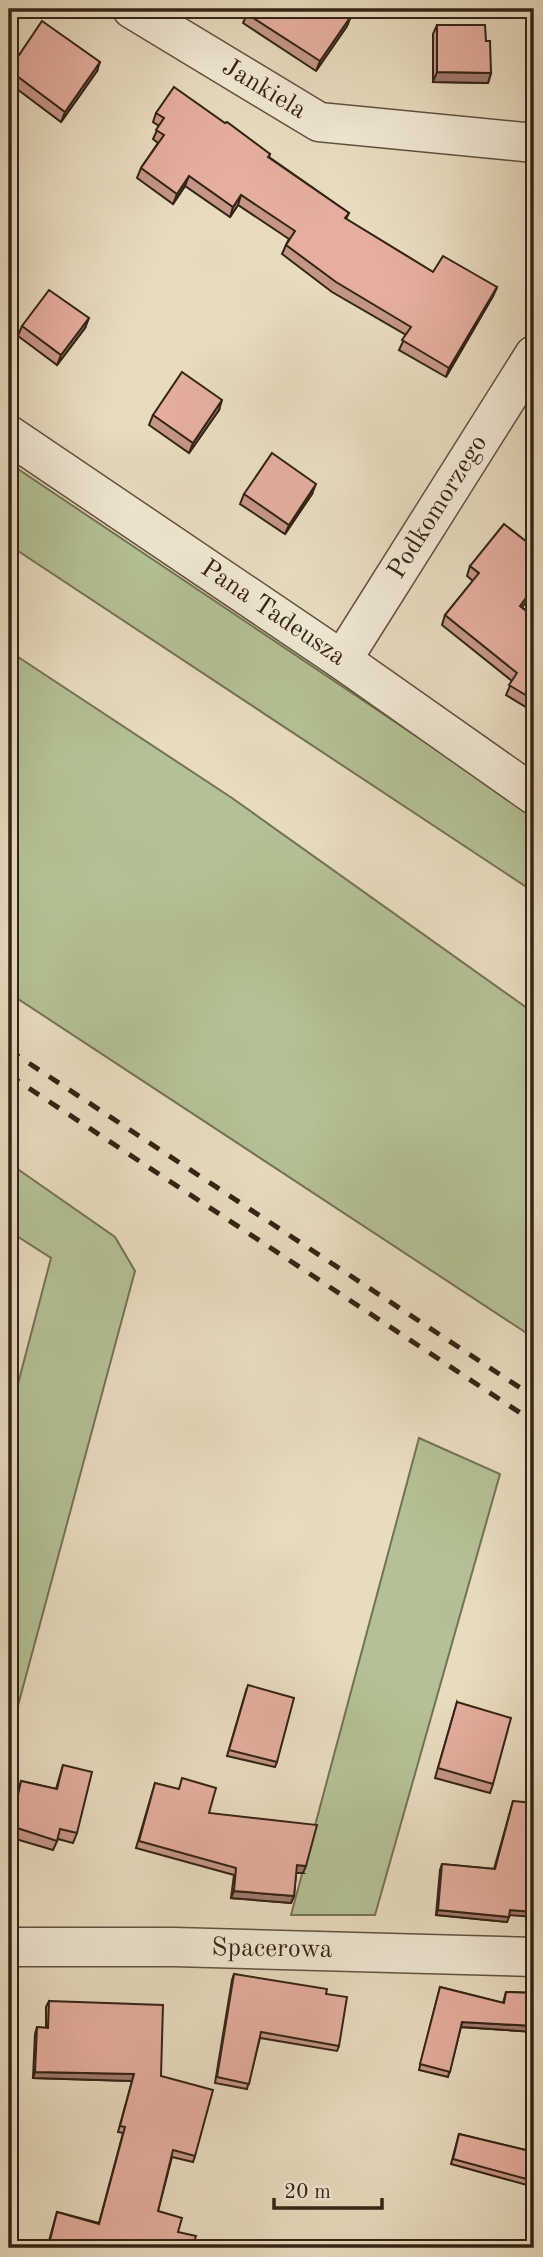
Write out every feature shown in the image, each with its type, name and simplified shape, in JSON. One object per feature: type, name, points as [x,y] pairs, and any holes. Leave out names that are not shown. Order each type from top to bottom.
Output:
[{"type":"street","name":"Jankiela","points":[[132,9],[318,122],[534,143]]},
{"type":"street","name":"Podkomorzego","points":[[342,660],[534,355]]},
{"type":"street","name":"Pana Tadeusza","points":[[9,435],[342,660],[534,795]]},
{"type":"street","name":"Spacerowa","points":[[9,1947],[174,1947],[534,1956]]},
{"type":"green space","points":[[9,463],[534,815],[534,892],[9,545]]},
{"type":"green space","points":[[9,651],[232,798],[534,1013],[534,1338],[9,993]]},
{"type":"green space","points":[[9,1163],[115,1237],[135,1271],[9,1739],[9,1418],[51,1258],[9,1231]]},
{"type":"green space","points":[[419,1438],[500,1474],[375,1915],[291,1915]]},
{"type":"building","points":[[250,9],[341,9],[351,16],[320,61],[247,14]]},
{"type":"building","points":[[42,21],[100,62],[65,112],[9,70]]},
{"type":"building","points":[[437,25],[485,25],[486,41],[490,41],[491,73],[437,72]]},
{"type":"building","points":[[174,87],[227,122],[270,154],[268,157],[349,213],[345,218],[433,272],[443,256],[497,287],[449,368],[402,340],[411,327],[336,282],[286,245],[295,231],[241,195],[233,207],[189,176],[177,194],[141,168],[164,135],[156,130],[164,118],[156,113]]},
{"type":"building","points":[[49,290],[89,318],[61,355],[22,326]]},
{"type":"building","points":[[182,372],[222,400],[193,443],[153,415]]},
{"type":"building","points":[[272,453],[316,484],[289,525],[244,494]]},
{"type":"building","points":[[504,524],[527,542],[534,532],[534,587],[520,606],[534,617],[534,700],[509,685],[517,673],[445,615],[479,573],[470,566]]},
{"type":"building","points":[[248,1685],[294,1698],[277,1762],[229,1750]]},
{"type":"building","points":[[457,1702],[511,1718],[493,1784],[438,1768]]},
{"type":"building","points":[[63,1765],[92,1772],[77,1833],[60,1829],[57,1841],[11,1826],[21,1781],[57,1789]]},
{"type":"building","points":[[182,1778],[216,1788],[209,1813],[317,1825],[306,1866],[297,1865],[294,1896],[234,1891],[236,1868],[139,1841],[155,1783],[179,1789]]},
{"type":"building","points":[[513,1801],[534,1803],[534,1912],[510,1910],[509,1917],[438,1910],[442,1864],[495,1869]]},
{"type":"building","points":[[234,1974],[327,1989],[326,1994],[347,1997],[339,2046],[261,2032],[249,2084],[217,2077]]},
{"type":"building","points":[[440,1987],[504,2003],[506,1992],[534,1993],[534,2026],[462,2022],[450,2072],[420,2064]]},
{"type":"building","points":[[49,2001],[163,2005],[161,2076],[213,2090],[195,2156],[173,2150],[158,2211],[182,2218],[178,2232],[196,2236],[192,2248],[48,2248],[57,2212],[99,2224],[125,2127],[120,2126],[134,2074],[35,2072],[37,2027],[48,2028]]},
{"type":"building","points":[[459,2134],[534,2152],[534,2181],[453,2159]]},
{"type":"railway","points":[[9,1050],[534,1397]]},
{"type":"railway","points":[[9,1075],[534,1422]]}]
